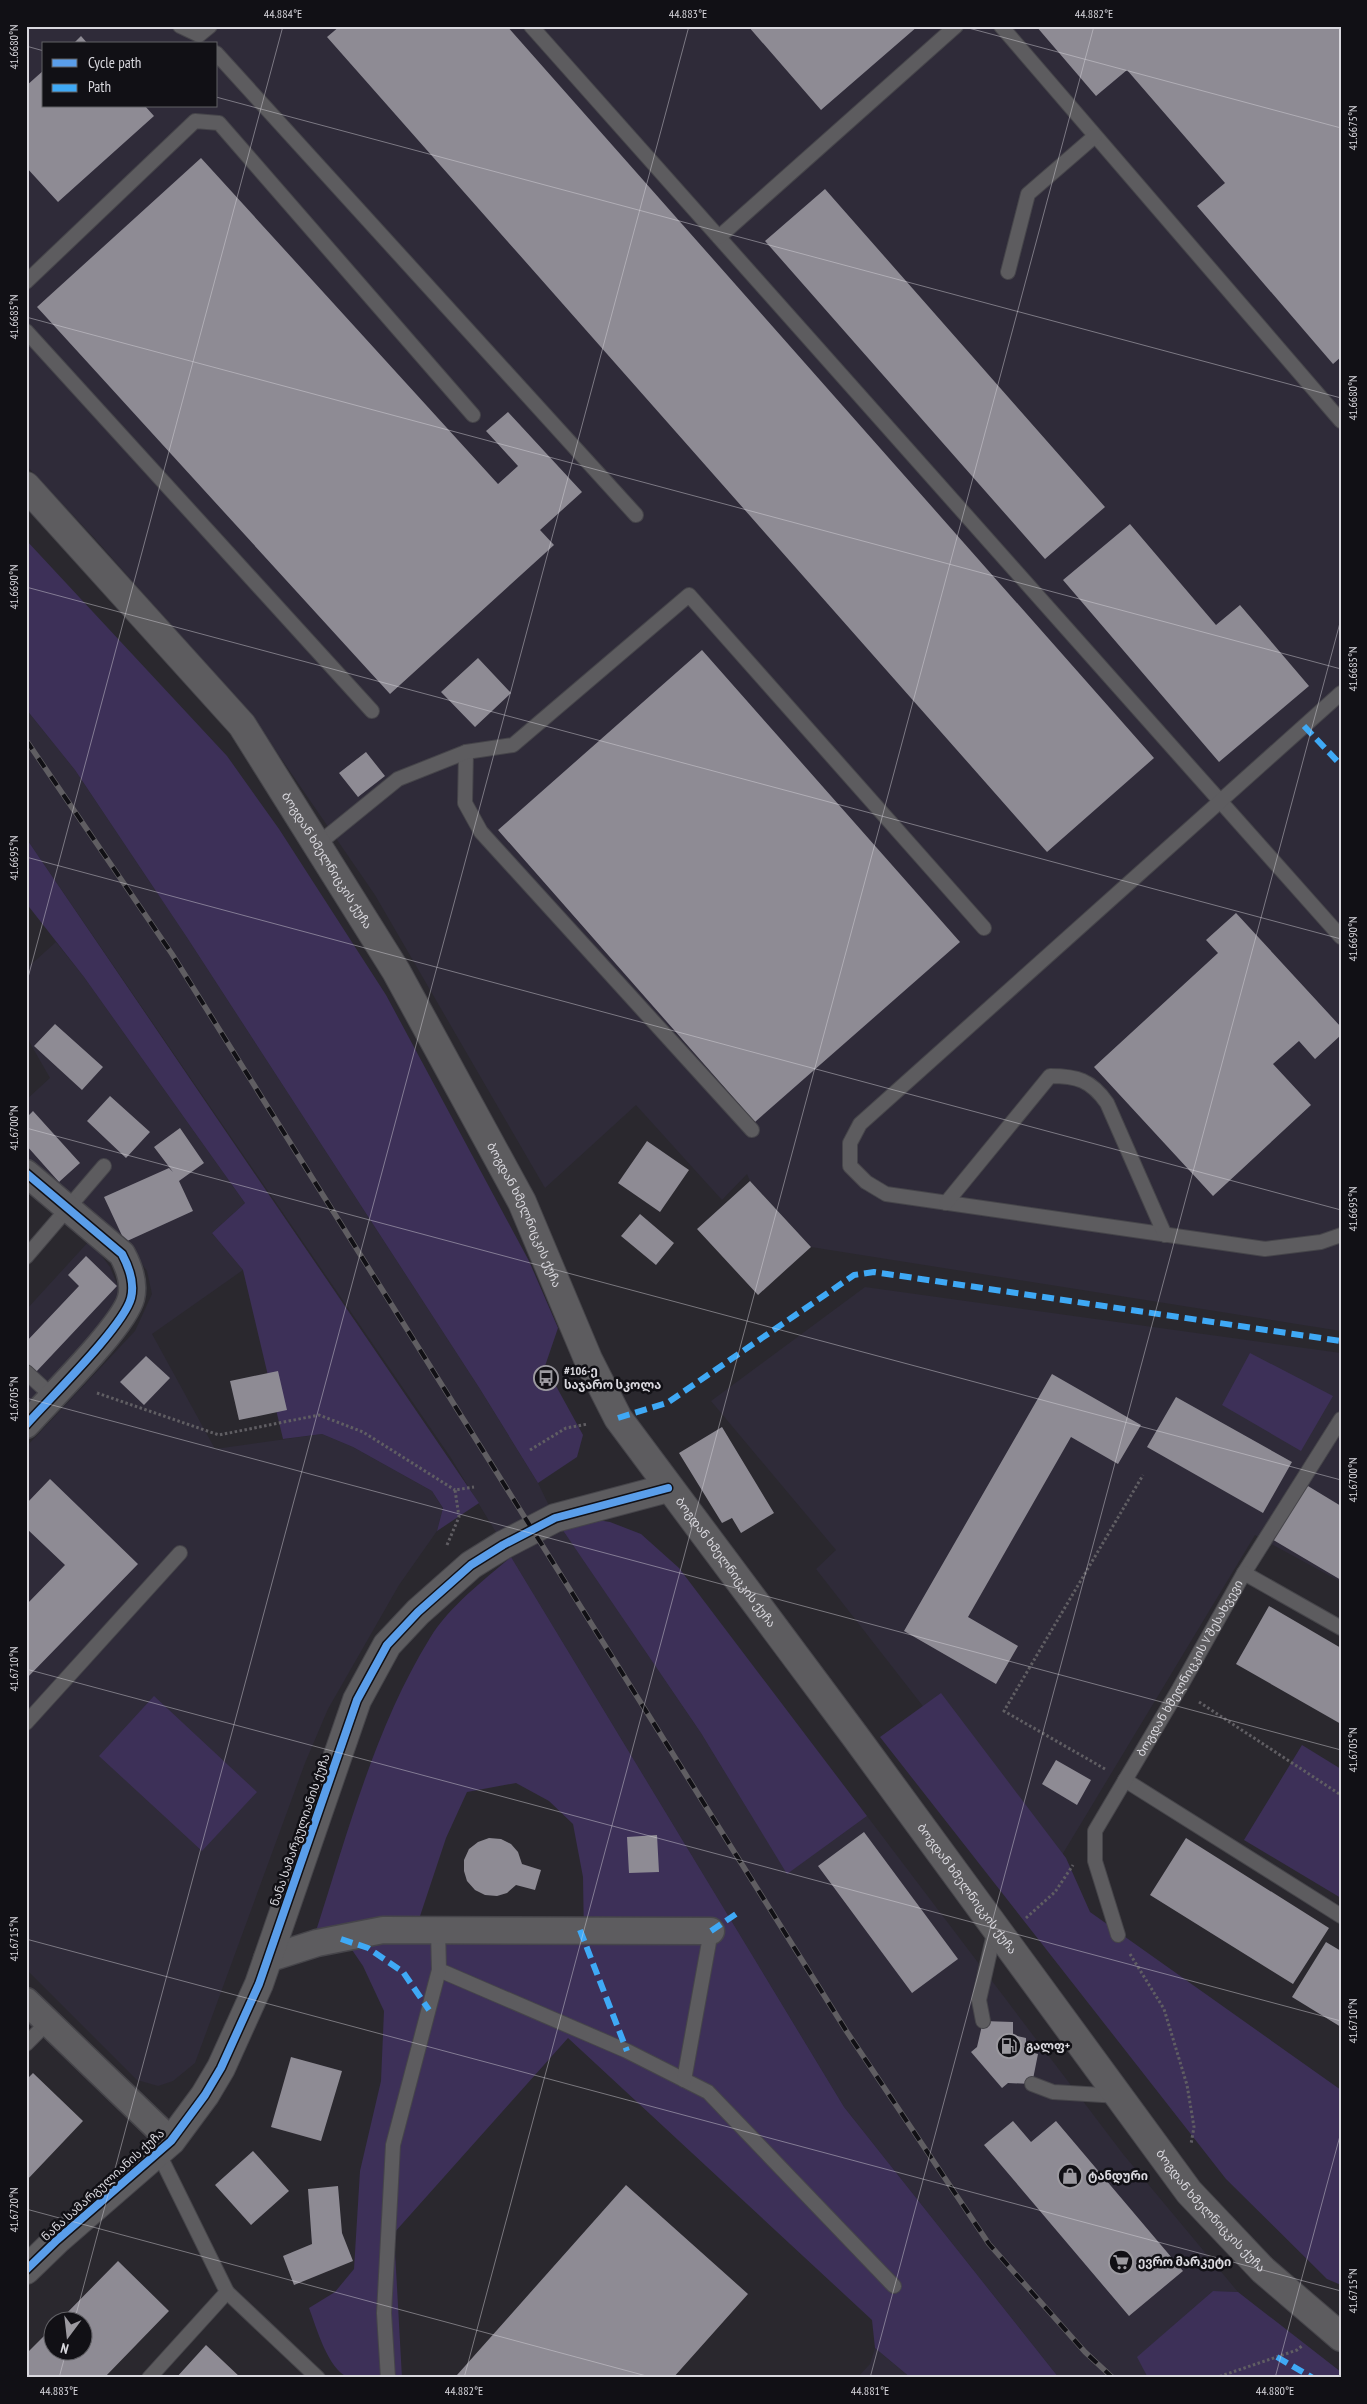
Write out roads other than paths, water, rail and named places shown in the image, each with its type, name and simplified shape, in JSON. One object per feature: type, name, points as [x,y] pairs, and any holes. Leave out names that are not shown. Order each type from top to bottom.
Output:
[{"type":"main road","name":"ბოგდან ხმელნიცკის ქუჩა","points":[[26,486],[242,725],[318,844],[396,971],[522,1202],[588,1359],[618,1418],[668,1488],[856,1736],[1182,2182],[1263,2270],[1333,2332]]},
{"type":"main road","name":"ნანა სამარგულიანის ქუჩა","points":[[26,2270],[57,2240],[164,2147],[205,2095],[221,2068],[267,1959],[358,1700],[387,1645],[418,1612],[471,1565],[504,1545],[555,1518],[668,1488]]},
{"type":"street","points":[[26,1173],[66,1209],[122,1254],[131,1271],[132,1297],[120,1320],[26,1425]]},
{"type":"street","points":[[267,1959],[317,1944],[383,1930],[711,1931]]},
{"type":"street","points":[[26,2001],[48,2022],[164,2147]]},
{"type":"lane","points":[[180,26],[206,35]]},
{"type":"lane","points":[[532,26],[1341,937]]},
{"type":"lane","points":[[719,237],[956,26]]},
{"type":"lane","points":[[1001,26],[1341,421]]},
{"type":"lane","points":[[218,55],[636,515]]},
{"type":"lane","points":[[26,282],[195,121],[219,123],[473,415]]},
{"type":"lane","points":[[1008,272],[1028,194],[1095,136]]},
{"type":"lane","points":[[26,331],[372,711]]},
{"type":"lane","points":[[318,844],[398,779],[466,752],[512,746],[689,595],[984,928]]},
{"type":"lane","points":[[1341,693],[860,1124],[850,1143],[850,1166],[866,1182],[886,1194],[1265,1250],[1321,1242],[1341,1235]]},
{"type":"lane","points":[[466,752],[465,803],[480,832],[752,1130]]},
{"type":"lane","points":[[946,1203],[1050,1076],[1072,1076],[1096,1087],[1107,1103],[1165,1235]]},
{"type":"lane","points":[[26,1257],[104,1166]]},
{"type":"lane","points":[[26,1372],[59,1389]]},
{"type":"lane","points":[[1244,1573],[1341,1419]]},
{"type":"lane","points":[[26,1723],[180,1554]]},
{"type":"lane","name":"ბოგდან ხმელნიცკის V შესახვევი","points":[[1118,1935],[1095,1861],[1095,1831],[1179,1689],[1244,1573],[1341,1628]]},
{"type":"lane","points":[[1125,1780],[1341,1916]]},
{"type":"lane","points":[[388,2378],[384,2313],[393,2145],[439,1970],[438,1930]]},
{"type":"lane","points":[[684,2080],[711,1931]]},
{"type":"lane","points":[[983,2021],[978,2000],[999,1934]]},
{"type":"lane","points":[[439,1970],[627,2051],[708,2092],[894,2286]]},
{"type":"lane","points":[[26,2044],[48,2022]]},
{"type":"lane","points":[[1032,2084],[1053,2092],[1118,2096]]},
{"type":"lane","points":[[164,2147],[227,2292],[318,2378]]},
{"type":"lane","points":[[149,2378],[227,2292]]},
{"type":"railway","points":[[26,740],[172,954],[847,2032],[989,2244],[1085,2352],[1113,2378]]},
{"type":"place","name":"#106-ე საჯარო სკოლა","points":[[546,1378]]},
{"type":"place","name":"გალფ+","points":[[1009,2046]]},
{"type":"place","name":"ტანდური","points":[[1070,2176]]},
{"type":"place","name":"ევრო მარკეტი","points":[[1121,2262]]}]
